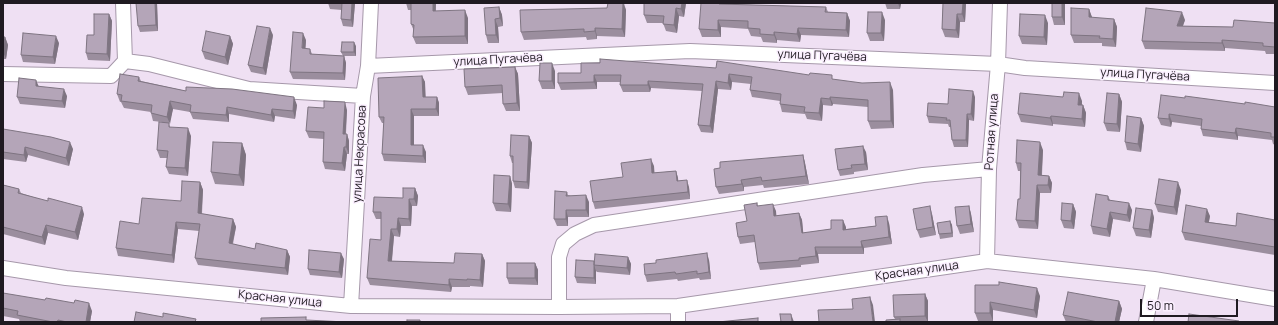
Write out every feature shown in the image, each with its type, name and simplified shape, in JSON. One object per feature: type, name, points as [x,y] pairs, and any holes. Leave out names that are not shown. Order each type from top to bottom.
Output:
[{"type":"street","points":[[3,74],[111,76],[125,61],[123,3]]},
{"type":"street","name":"улица Некрасова","points":[[351,306],[363,96],[368,66],[371,3]]},
{"type":"street","name":"Ротная улица","points":[[987,261],[989,169],[998,64],[1000,3]]},
{"type":"street","name":"улица Пугачёва","points":[[368,66],[690,51],[998,64],[1025,68],[1275,83]]},
{"type":"street","points":[[125,61],[150,64],[249,88],[363,96]]},
{"type":"street","points":[[559,307],[559,257],[563,244],[574,234],[594,225],[923,175],[989,169]]},
{"type":"street","name":"Красная улица","points":[[3,268],[66,278],[351,306],[559,307],[678,306],[987,261],[1154,280],[1275,299]]},
{"type":"street","points":[[1146,322],[1154,280]]},
{"type":"street","points":[[678,306],[678,322]]},
{"type":"building","points":[[136,3],[155,3],[156,25],[138,26]]},
{"type":"building","points":[[342,3],[352,3],[351,20],[341,19]]},
{"type":"building","points":[[411,3],[433,3],[433,11],[465,10],[465,36],[413,37],[414,25],[411,24]]},
{"type":"building","points":[[608,3],[623,3],[622,29],[595,28],[595,31],[584,32],[584,29],[521,32],[520,10],[607,8]]},
{"type":"building","points":[[644,3],[682,3],[681,9],[676,8],[674,25],[663,24],[664,16],[644,15]]},
{"type":"building","points":[[701,3],[826,7],[825,12],[847,13],[846,30],[798,28],[797,34],[774,32],[774,35],[760,34],[760,29],[748,28],[748,21],[718,20],[718,30],[699,29]]},
{"type":"building","points":[[943,3],[963,3],[962,14],[957,14],[956,30],[942,29]]},
{"type":"building","points":[[1052,3],[1062,3],[1062,17],[1052,17]]},
{"type":"building","points":[[499,7],[500,18],[495,19],[496,35],[486,35],[484,8]]},
{"type":"building","points":[[1071,8],[1089,9],[1089,17],[1114,19],[1113,39],[1099,38],[1100,36],[1071,35]]},
{"type":"building","points":[[1146,8],[1182,12],[1177,26],[1233,27],[1234,20],[1275,23],[1275,47],[1263,46],[1263,43],[1222,40],[1222,43],[1142,41]]},
{"type":"building","points":[[868,12],[882,12],[881,33],[867,33]]},
{"type":"building","points":[[94,14],[109,14],[107,54],[86,53],[87,35],[94,35]]},
{"type":"building","points":[[1020,14],[1045,15],[1044,37],[1019,36]]},
{"type":"building","points":[[257,26],[270,28],[263,68],[248,65]]},
{"type":"building","points":[[206,31],[230,36],[225,57],[202,51]]},
{"type":"building","points":[[293,32],[303,33],[302,48],[310,49],[310,54],[344,56],[343,73],[290,72]]},
{"type":"building","points":[[23,33],[56,36],[53,57],[21,55]]},
{"type":"building","points":[[3,37],[5,37],[3,49]]},
{"type":"building","points":[[342,42],[354,42],[354,52],[341,52]]},
{"type":"building","points":[[600,59],[716,68],[717,61],[809,75],[810,73],[832,75],[832,79],[862,83],[890,82],[891,121],[868,121],[868,100],[830,97],[830,99],[821,98],[819,113],[804,112],[805,107],[780,104],[781,94],[750,90],[752,77],[729,74],[728,83],[716,81],[710,126],[698,125],[703,84],[648,81],[648,85],[620,85],[621,75],[594,75],[594,82],[558,83],[558,73],[581,73],[581,63],[600,63]]},
{"type":"building","points":[[540,63],[552,63],[552,81],[539,81]]},
{"type":"building","points":[[515,67],[517,103],[503,104],[502,85],[465,87],[464,69]]},
{"type":"building","points":[[120,74],[139,77],[138,81],[186,91],[186,87],[232,89],[294,97],[293,111],[272,109],[271,115],[227,107],[226,115],[190,112],[191,105],[170,101],[167,117],[151,113],[152,105],[121,101],[122,95],[117,94]]},
{"type":"building","points":[[422,76],[423,97],[437,97],[436,109],[411,109],[411,145],[423,145],[423,156],[382,154],[384,117],[379,117],[378,78]]},
{"type":"building","points":[[19,78],[36,80],[36,86],[64,89],[62,101],[17,97]]},
{"type":"building","points":[[949,89],[973,91],[971,114],[967,114],[966,140],[952,140],[950,120],[946,120],[947,118],[927,116],[928,103],[948,104]]},
{"type":"building","points":[[1064,92],[1079,93],[1078,105],[1083,105],[1082,119],[1051,116],[1050,118],[1018,114],[1020,93],[1063,97]]},
{"type":"building","points":[[1107,93],[1119,94],[1117,124],[1104,123]]},
{"type":"building","points":[[1161,95],[1185,98],[1185,96],[1245,104],[1245,102],[1275,107],[1275,137],[1271,137],[1271,133],[1236,128],[1235,133],[1201,129],[1202,119],[1169,114],[1169,119],[1158,118]]},
{"type":"building","points":[[324,101],[345,102],[343,134],[347,134],[346,147],[344,147],[342,163],[323,162],[324,132],[306,131],[308,107],[324,108]]},
{"type":"building","points":[[1127,116],[1141,118],[1138,144],[1125,142]]},
{"type":"building","points":[[159,122],[169,123],[169,127],[188,128],[185,168],[166,167],[168,151],[157,150]]},
{"type":"building","points":[[3,129],[51,137],[70,142],[66,158],[25,147],[24,155],[3,152]]},
{"type":"building","points":[[511,135],[529,136],[527,182],[513,181],[513,156],[510,156]]},
{"type":"building","points":[[1017,140],[1040,142],[1038,175],[1049,176],[1048,185],[1037,185],[1035,221],[1016,220],[1018,199],[1020,199],[1021,163],[1016,163]]},
{"type":"building","points":[[213,142],[242,143],[239,175],[211,172]]},
{"type":"building","points":[[863,146],[865,164],[851,165],[852,168],[838,170],[835,149]]},
{"type":"building","points":[[803,155],[806,176],[762,181],[761,177],[741,180],[742,184],[716,187],[714,169],[720,168],[720,162]]},
{"type":"building","points":[[651,159],[652,173],[676,171],[677,181],[687,180],[688,192],[593,202],[590,181],[623,177],[621,163]]},
{"type":"building","points":[[494,175],[510,176],[508,204],[493,203]]},
{"type":"building","points":[[1159,179],[1178,182],[1174,207],[1155,204]]},
{"type":"building","points":[[182,181],[200,182],[198,213],[233,219],[229,243],[255,249],[256,243],[287,250],[285,268],[195,258],[200,224],[176,222],[172,255],[116,248],[120,221],[139,224],[142,198],[181,201]]},
{"type":"building","points":[[3,185],[19,189],[18,193],[48,201],[48,198],[82,207],[75,232],[46,225],[42,237],[3,227]]},
{"type":"building","points":[[403,188],[415,188],[414,199],[409,199],[409,219],[398,218],[397,229],[391,229],[388,261],[454,263],[455,253],[482,254],[480,280],[449,279],[449,285],[367,278],[370,239],[381,240],[381,212],[373,212],[374,197],[403,198]]},
{"type":"building","points":[[555,191],[567,192],[566,196],[586,195],[586,210],[566,210],[566,219],[554,219]]},
{"type":"building","points":[[1096,194],[1108,196],[1108,200],[1129,203],[1127,215],[1110,212],[1107,229],[1091,226]]},
{"type":"building","points":[[757,203],[757,206],[773,204],[774,216],[799,213],[802,233],[831,229],[831,220],[843,220],[843,230],[876,226],[875,217],[887,216],[889,237],[861,241],[862,247],[815,247],[816,256],[799,258],[799,260],[758,263],[754,235],[738,237],[736,223],[747,221],[744,205]]},
{"type":"building","points":[[1062,203],[1073,204],[1071,221],[1061,220]]},
{"type":"building","points":[[1186,205],[1207,209],[1205,222],[1236,226],[1237,213],[1275,220],[1275,247],[1182,232]]},
{"type":"building","points":[[930,206],[933,227],[917,230],[913,209]]},
{"type":"building","points":[[969,206],[971,224],[957,226],[955,207]]},
{"type":"building","points":[[1136,208],[1152,210],[1149,230],[1133,228]]},
{"type":"building","points":[[950,221],[952,233],[939,234],[937,223]]},
{"type":"building","points":[[309,250],[341,253],[339,272],[308,269]]},
{"type":"building","points":[[707,253],[709,272],[697,274],[697,271],[676,274],[675,272],[645,275],[644,264],[656,263],[656,260]]},
{"type":"building","points":[[595,254],[628,257],[627,268],[594,265]]},
{"type":"building","points":[[576,260],[594,261],[594,278],[575,277]]},
{"type":"building","points":[[507,263],[535,263],[535,278],[507,278]]},
{"type":"building","points":[[999,282],[1037,288],[1034,310],[990,302],[990,313],[975,313],[975,285],[999,285]]},
{"type":"building","points":[[1068,292],[1119,301],[1115,322],[1098,322],[1063,315]]},
{"type":"building","points":[[3,293],[45,300],[46,298],[74,303],[75,300],[89,303],[86,322],[67,322],[58,320],[57,322],[53,322],[17,315],[18,311],[3,308]]},
{"type":"building","points":[[925,294],[925,316],[894,317],[893,295]]},
{"type":"building","points":[[870,297],[873,322],[819,322],[818,310],[853,309],[852,299]]},
{"type":"building","points":[[136,312],[163,317],[163,313],[196,319],[195,322],[134,322]]},
{"type":"building","points":[[780,314],[791,314],[792,322],[781,322]]},
{"type":"building","points":[[1189,314],[1239,321],[1239,322],[1188,322]]},
{"type":"building","points":[[306,317],[306,320],[346,322],[261,322],[261,318]]},
{"type":"building","points":[[758,318],[758,322],[718,322]]},
{"type":"building","points":[[900,319],[900,322],[886,322],[886,320]]},
{"type":"building","points":[[407,320],[420,320],[420,322],[407,322]]}]
